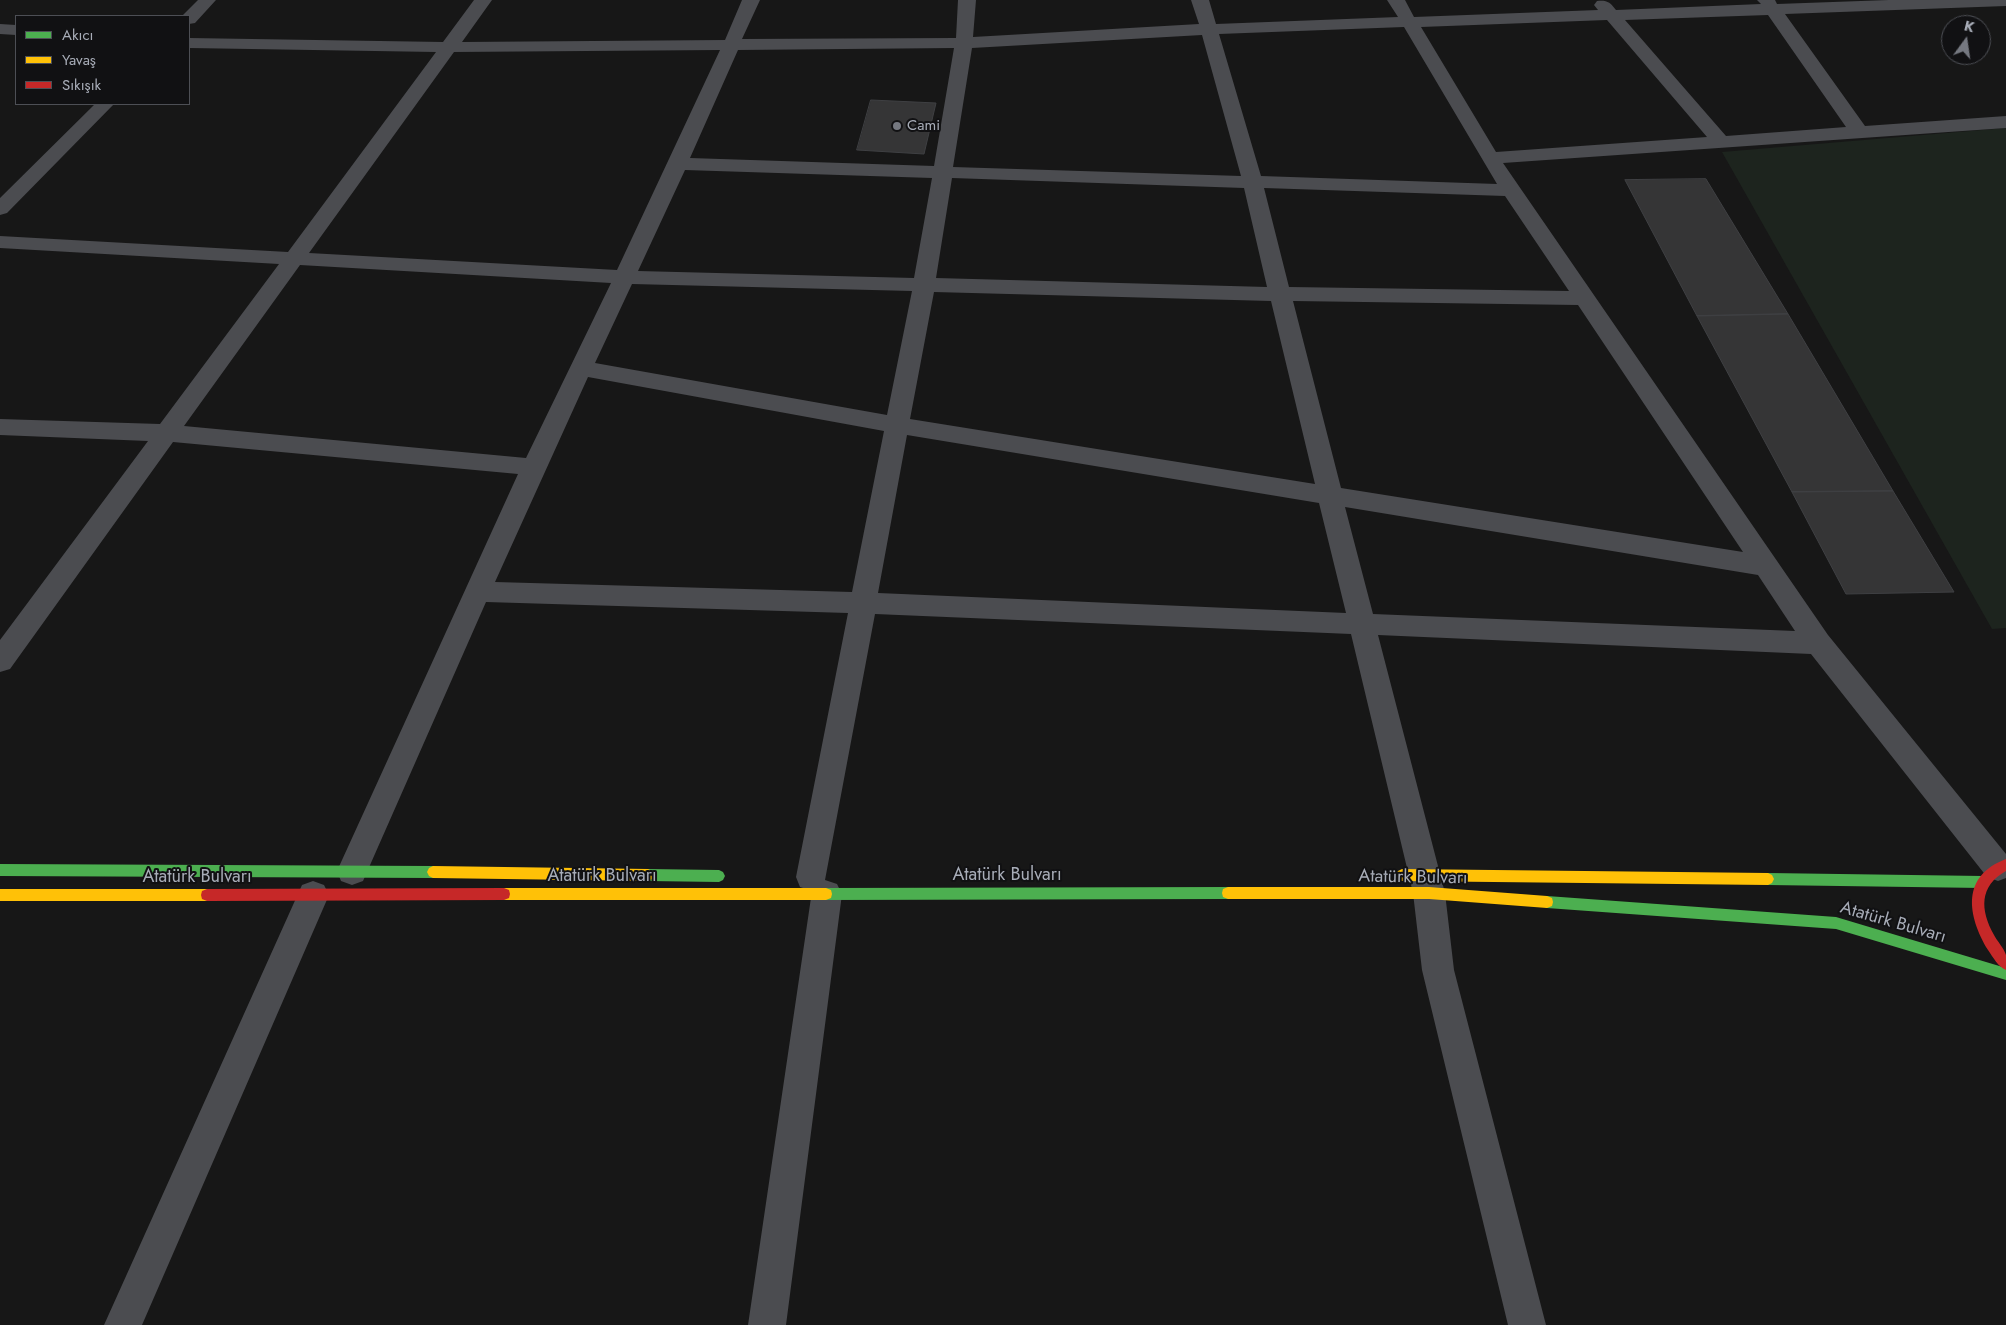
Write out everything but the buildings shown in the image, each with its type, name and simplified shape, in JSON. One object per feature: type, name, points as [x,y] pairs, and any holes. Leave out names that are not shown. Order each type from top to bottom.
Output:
[{"type":"main road","name":"Atatürk Bulvarı","points":[[0,870],[352,871],[732,876]]},
{"type":"main road","name":"Atatürk Bulvarı","points":[[0,895],[313,895],[815,881],[1427,884],[1996,871]]},
{"type":"main road","points":[[1996,871],[1977,899],[1980,924],[1995,952],[2006,964]]},
{"type":"main road","name":"Atatürk Bulvarı","points":[[1395,875],[1427,884],[1836,923],[2006,974]]},
{"type":"street","points":[[190,18],[208,0]]},
{"type":"street","points":[[0,661],[483,0]]},
{"type":"street","points":[[352,871],[534,467],[678,164],[751,0]]},
{"type":"street","points":[[767,1325],[815,881],[864,603],[924,285],[964,43],[967,0]]},
{"type":"street","points":[[1200,0],[1238,125],[1427,884],[1438,970],[1527,1325]]},
{"type":"street","points":[[1396,0],[1511,190],[1818,643],[1996,871]]},
{"type":"street","points":[[1599,0],[1722,143]]},
{"type":"street","points":[[190,43],[448,47],[964,43],[1209,29],[1612,15],[1770,5],[2006,1]]},
{"type":"street","points":[[1770,5],[1860,133]]},
{"type":"street","points":[[0,28],[15,30]]},
{"type":"street","points":[[0,209],[104,105]]},
{"type":"street","points":[[1490,158],[2006,122]]},
{"type":"street","points":[[678,164],[1511,190]]},
{"type":"street","points":[[0,242],[623,277],[1280,294],[1584,298]]},
{"type":"street","points":[[581,368],[897,425],[1766,566]]},
{"type":"street","points":[[0,427],[166,433],[534,467]]},
{"type":"street","points":[[478,592],[864,603],[1818,643]]},
{"type":"street","points":[[0,622],[26,625]]},
{"type":"street","points":[[123,1325],[313,895]]},
{"type":"shaded area","points":[[2006,128],[2006,628],[1992,629],[1722,152]]},
{"type":"traffic: fast","points":[[0,870],[433,872]]},
{"type":"traffic: fast","points":[[648,875],[719,876]]},
{"type":"traffic: fast","points":[[1768,879],[1983,882]]},
{"type":"traffic: fast","points":[[826,894],[1228,893]]},
{"type":"traffic: fast","points":[[1547,902],[1836,923],[2006,974]]},
{"type":"traffic: slow","points":[[433,872],[648,875]]},
{"type":"traffic: slow","points":[[1402,875],[1768,879]]},
{"type":"traffic: slow","points":[[1228,893],[1429,893],[1547,902]]},
{"type":"traffic: slow","points":[[504,894],[826,894]]},
{"type":"traffic: slow","points":[[0,895],[207,895]]},
{"type":"traffic: jam","points":[[2006,865],[1991,873],[1982,884],[1978,897],[1979,911],[1989,940],[2006,964]]},
{"type":"traffic: jam","points":[[207,895],[504,894]]},
{"type":"place","name":"Cami","points":[[897,126]]}]
